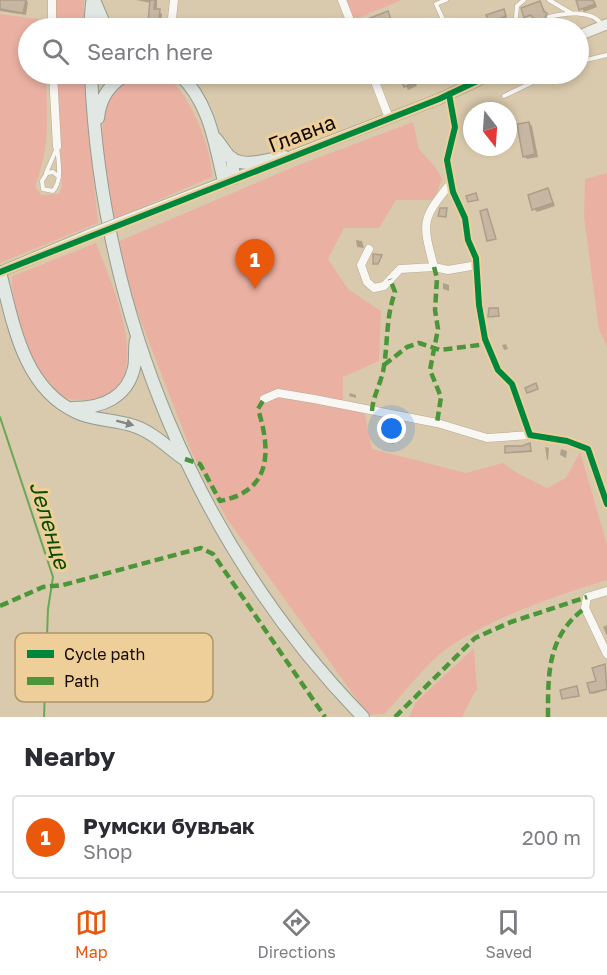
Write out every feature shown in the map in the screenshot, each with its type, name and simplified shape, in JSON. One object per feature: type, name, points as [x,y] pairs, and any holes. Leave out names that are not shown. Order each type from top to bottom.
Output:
[{"type":"main road","points":[[91,18],[93,0]]},
{"type":"main road","points":[[93,0],[101,18]]},
{"type":"main road","points":[[589,32],[605,25]]},
{"type":"main road","points":[[92,84],[95,137],[111,242],[137,337],[164,412],[185,459],[232,547],[308,655],[363,717]]},
{"type":"main road","points":[[95,137],[104,96],[114,84]]},
{"type":"main road","points":[[186,84],[199,98],[229,180]]},
{"type":"main road","name":"Главна","points":[[0,272],[470,84]]},
{"type":"main road","points":[[215,138],[232,158],[252,163],[285,157]]},
{"type":"main road","points":[[229,180],[232,158]]},
{"type":"main road","points":[[0,272],[11,317],[40,384],[51,398],[83,415],[136,426],[185,459]]},
{"type":"main road","points":[[0,302],[11,317]]},
{"type":"main road","points":[[69,408],[102,405],[119,394],[132,375],[137,337]]},
{"type":"street","points":[[52,0],[52,18]]},
{"type":"street","points":[[172,18],[174,0]]},
{"type":"street","points":[[342,0],[349,18]]},
{"type":"street","points":[[54,84],[57,146]]},
{"type":"street","points":[[376,84],[389,118]]},
{"type":"street","points":[[449,94],[455,127],[447,150],[450,184],[465,218],[468,240],[477,265],[479,305],[485,339],[498,370],[512,384],[530,435]]},
{"type":"street","points":[[434,267],[428,246],[427,217],[431,207],[450,184]]},
{"type":"street","points":[[369,249],[361,265],[367,282],[374,288],[384,286],[400,269],[434,267],[448,270],[477,265]]},
{"type":"street","points":[[264,399],[278,393],[314,399],[437,423],[487,438],[530,435],[567,441],[588,449],[607,504]]},
{"type":"street","points":[[607,591],[587,597],[585,608],[607,654]]},
{"type":"lane","points":[[442,18],[436,4],[446,0]]},
{"type":"lane","points":[[515,18],[517,6],[524,0]]},
{"type":"lane","points":[[549,0],[571,13],[594,18],[605,25]]},
{"type":"lane","points":[[549,17],[571,13]]},
{"type":"lane","points":[[589,60],[607,55]]},
{"type":"lane","points":[[504,96],[529,84]]},
{"type":"lane","points":[[57,146],[59,177],[55,189],[48,191],[41,186],[57,146]]},
{"type":"lane","points":[[45,175],[53,172],[59,177]]},
{"type":"shaded area","points":[[56,0],[84,0],[84,18],[55,18]]},
{"type":"shaded area","points":[[346,0],[402,0],[358,18],[352,18]]},
{"type":"shaded area","points":[[0,14],[30,18],[18,18],[18,84],[46,84],[46,144],[35,186],[41,195],[59,194],[62,186],[57,84],[85,84],[98,223],[0,263]]},
{"type":"shaded area","points":[[120,84],[174,84],[176,86],[199,124],[209,153],[212,177],[114,219],[101,142],[104,115],[114,88]]},
{"type":"shaded area","points":[[413,122],[419,149],[436,168],[442,179],[434,200],[396,200],[379,228],[344,228],[328,259],[348,289],[381,311],[379,361],[343,377],[343,403],[364,410],[372,449],[466,473],[503,463],[547,488],[566,478],[580,452],[607,544],[607,580],[523,609],[463,638],[429,664],[384,714],[368,715],[227,519],[192,453],[135,306],[117,242],[296,166]]},
{"type":"shaded area","points":[[607,173],[607,346],[599,330],[584,217],[585,179]]},
{"type":"shaded area","points":[[96,243],[119,304],[125,328],[127,352],[125,372],[116,388],[98,398],[69,399],[53,394],[46,387],[31,357],[14,300],[13,276]]},
{"type":"shaded area","points":[[474,648],[477,688],[462,717],[409,717],[416,702]]},
{"type":"building","points":[[0,0],[26,0],[23,13],[0,9]]},
{"type":"building","points":[[150,0],[155,0],[154,9],[160,9],[159,18],[148,18]]},
{"type":"building","points":[[576,0],[593,0],[595,4],[579,10]]},
{"type":"building","points":[[540,1],[544,12],[547,13],[545,18],[534,18],[530,15],[524,18],[521,8]]},
{"type":"building","points":[[504,9],[506,16],[487,18],[486,15]]},
{"type":"building","points":[[388,11],[390,18],[370,18]]},
{"type":"building","points":[[529,122],[535,154],[523,157],[517,124]]},
{"type":"building","points":[[548,188],[553,203],[532,210],[528,195]]},
{"type":"building","points":[[476,193],[478,200],[468,202],[466,196]]},
{"type":"building","points":[[440,208],[447,208],[446,217],[438,216]]},
{"type":"building","points":[[487,209],[496,239],[487,241],[480,211]]},
{"type":"building","points":[[373,254],[382,255],[378,264],[373,264]]},
{"type":"building","points":[[489,308],[498,308],[499,316],[488,317]]},
{"type":"building","points":[[536,383],[538,389],[527,393],[525,388]]},
{"type":"building","points":[[530,443],[531,451],[505,453],[505,446],[522,446]]},
{"type":"building","points":[[605,664],[607,689],[590,693],[587,683],[596,681],[592,668]]},
{"type":"building","points":[[577,686],[579,696],[562,699],[560,690]]},
{"type":"waterway","name":"Јеленце","points":[[0,417],[53,577],[47,633]]},
{"type":"waterway","name":"Јеленце","points":[[44,717],[45,702]]},
{"type":"marked path","points":[[434,267],[437,278],[435,310],[438,329],[430,370],[441,397],[437,423]]},
{"type":"marked path","points":[[372,411],[383,372],[395,292],[390,279]]},
{"type":"marked path","points":[[384,365],[407,347],[419,343],[440,350],[487,344]]},
{"type":"marked path","points":[[185,459],[200,464],[220,501],[237,496],[250,488],[258,479],[263,467],[265,440],[258,409],[264,399]]},
{"type":"marked path","points":[[0,606],[43,587],[63,585],[201,548],[213,554],[325,717]]},
{"type":"marked path","points":[[395,717],[475,638],[511,622],[587,597]]},
{"type":"marked path","points":[[548,717],[548,686],[552,657],[563,631],[585,608]]},
{"type":"cycle path","points":[[0,272],[439,99],[471,84]]},
{"type":"cycle path","points":[[449,94],[455,127],[447,160],[453,192],[465,218],[468,240],[476,258],[479,305],[485,339],[498,370],[512,384],[530,435],[567,441],[588,449],[607,504]]},
{"type":"place","name":"Румски бувљак","points":[[255,289]]}]
